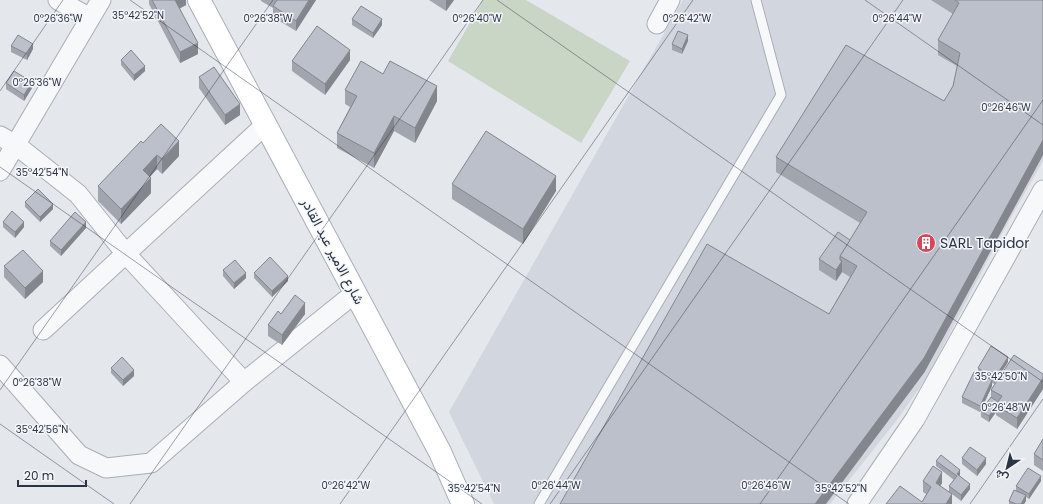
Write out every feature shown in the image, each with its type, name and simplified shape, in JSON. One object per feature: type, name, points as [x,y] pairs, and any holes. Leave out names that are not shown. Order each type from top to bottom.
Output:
[{"type":"main road","name":"شارع الامير عبد القادر","points":[[199,0],[440,452],[463,504]]},
{"type":"street","points":[[58,0],[90,18]]},
{"type":"street","points":[[0,171],[8,140],[102,0]]},
{"type":"street","points":[[657,24],[670,0]]},
{"type":"street","points":[[43,330],[266,124]]},
{"type":"street","points":[[8,140],[78,194],[126,254],[244,382]]},
{"type":"street","points":[[857,504],[915,419],[1043,190]]},
{"type":"street","points":[[0,365],[79,455],[106,468],[151,463],[244,382],[355,292]]},
{"type":"lane","points":[[539,504],[781,95],[756,0]]},
{"type":"shaded area","points":[[683,0],[1043,0],[1043,161],[1001,235],[927,377],[897,420],[830,504],[494,504],[449,412]]},
{"type":"green space","points":[[483,0],[526,0],[630,61],[581,143],[448,61]]},
{"type":"building","points":[[152,0],[175,0],[198,43],[180,52]]},
{"type":"building","points":[[277,0],[309,0],[296,21],[273,6]]},
{"type":"building","name":"SARL Tapidor","points":[[955,0],[1043,0],[1043,140],[924,358],[815,504],[560,504],[707,244],[829,314],[857,266],[840,256],[867,212],[776,157],[846,45],[944,101],[953,86],[960,53],[938,40],[959,3]]},
{"type":"building","points":[[361,6],[382,19],[373,33],[352,19]]},
{"type":"building","points":[[317,26],[350,50],[325,84],[292,61]]},
{"type":"building","points":[[678,31],[688,35],[682,49],[672,44]]},
{"type":"building","points":[[18,35],[33,44],[27,54],[11,46]]},
{"type":"building","points":[[131,50],[145,66],[134,75],[121,60]]},
{"type":"building","points":[[361,61],[383,74],[390,61],[437,86],[415,128],[394,116],[374,153],[337,133],[357,96],[345,90]]},
{"type":"building","points":[[214,67],[240,104],[225,115],[199,77]]},
{"type":"building","points":[[14,71],[32,82],[24,95],[6,83]]},
{"type":"building","points":[[161,124],[179,141],[162,159],[157,155],[143,170],[151,178],[121,209],[98,186],[141,141],[143,143]]},
{"type":"building","points":[[486,131],[556,176],[523,229],[452,184]]},
{"type":"building","points":[[38,189],[53,204],[40,217],[25,202]]},
{"type":"building","points":[[12,211],[24,222],[15,232],[3,222]]},
{"type":"building","points":[[75,212],[86,222],[61,250],[50,241]]},
{"type":"building","points":[[838,232],[850,240],[840,256],[840,260],[842,261],[836,270],[819,259]]},
{"type":"building","points":[[23,250],[43,271],[25,288],[4,266]]},
{"type":"building","points":[[270,257],[288,276],[272,291],[254,273]]},
{"type":"building","points":[[235,260],[246,273],[234,283],[223,270]]},
{"type":"building","points":[[295,295],[305,303],[282,335],[268,325],[278,311],[281,314]]},
{"type":"building","points":[[991,346],[1008,357],[994,379],[978,368]]},
{"type":"building","points":[[1014,355],[1043,374],[1043,378],[1017,418],[996,405],[1002,396],[991,390]]},
{"type":"building","points":[[122,357],[134,370],[123,380],[111,368]]},
{"type":"building","points":[[974,372],[992,380],[980,406],[962,397]]},
{"type":"building","points":[[991,397],[998,402],[989,416],[981,411]]},
{"type":"building","points":[[1043,439],[1043,460],[1034,454]]},
{"type":"building","points":[[970,447],[986,458],[977,470],[962,458]]},
{"type":"building","points":[[941,455],[960,470],[957,474],[970,484],[961,495],[949,486],[957,476],[936,461]]},
{"type":"building","points":[[933,466],[942,472],[936,483],[952,494],[946,504],[886,504],[900,486],[922,502],[931,487],[923,481]]},
{"type":"building","points":[[1028,468],[1041,476],[1029,494],[1016,486]]},
{"type":"building","points":[[1014,490],[1026,495],[1021,504],[1016,504],[1009,501]]},
{"type":"place","name":"SARL Tapidor","points":[[926,243]]}]
